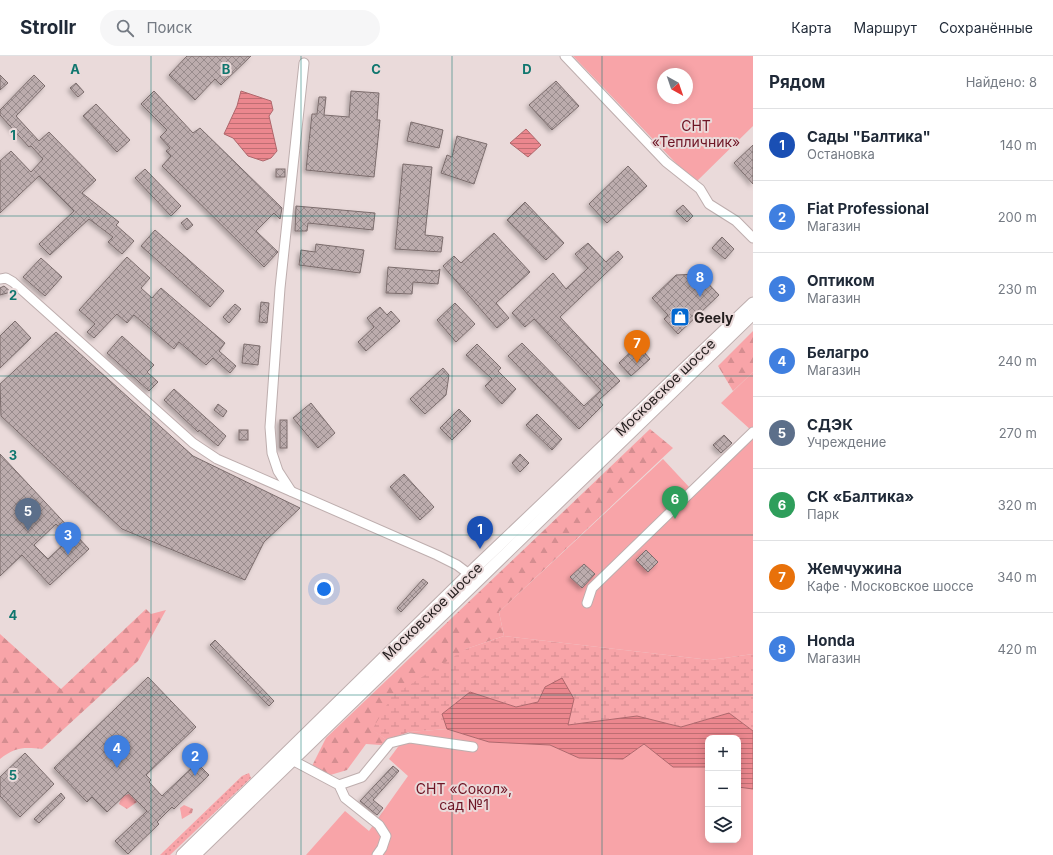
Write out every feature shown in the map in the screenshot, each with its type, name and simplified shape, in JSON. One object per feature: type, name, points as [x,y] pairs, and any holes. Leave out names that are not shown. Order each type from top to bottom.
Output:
[{"type":"main road","name":"Московское шоссе","points":[[194,855],[292,760],[472,578],[753,303]]},
{"type":"main road","name":"Московское шоссе","points":[[182,855],[472,578],[753,314]]},
{"type":"street","points":[[564,56],[666,162],[700,189],[709,204],[736,221],[753,238]]},
{"type":"street","points":[[291,491],[278,471],[272,453],[270,427],[280,288],[304,63]]},
{"type":"street","points":[[0,279],[6,278],[13,282],[193,443],[217,459],[437,555],[457,565],[472,578]]},
{"type":"street","points":[[587,603],[592,588],[753,432]]},
{"type":"street","points":[[339,785],[362,777],[390,743],[410,738],[473,747]]},
{"type":"street","points":[[292,760],[339,785],[345,798],[380,825],[386,836],[382,848],[377,855]]},
{"type":"green space","name":"СНТ «Тепличник»","points":[[573,56],[753,56],[753,126],[695,183]]},
{"type":"green space","points":[[753,331],[753,372],[733,391],[718,366]]},
{"type":"green space","points":[[753,372],[753,654],[710,660],[504,636],[499,612],[663,459],[690,488],[751,430],[721,403]]},
{"type":"green space","points":[[650,429],[673,448],[499,612],[504,636],[466,649],[373,730],[387,740],[381,745],[366,744],[347,770],[327,776],[311,768],[326,738]]},
{"type":"green space","points":[[146,609],[151,614],[166,610],[138,661],[42,749],[30,748],[15,750],[0,759],[0,634],[61,689]]},
{"type":"green space","points":[[504,636],[710,660],[753,654],[753,731],[729,713],[681,727],[637,716],[568,725],[545,687],[538,702],[516,707],[470,692],[442,714],[447,729],[409,732],[387,740],[372,730],[392,696],[466,649]]},
{"type":"green space","name":"СНТ «Сокол», сад №1","points":[[447,729],[489,742],[550,745],[579,758],[623,759],[644,744],[673,767],[705,767],[705,843],[741,843],[741,787],[753,789],[753,855],[306,855],[345,811],[369,831],[408,776],[389,759],[409,732]]},
{"type":"green space","points":[[249,773],[251,778],[170,855],[160,855],[242,776]]},
{"type":"green space","points":[[129,794],[137,802],[127,809],[119,804],[122,796]]},
{"type":"green space","points":[[184,805],[193,809],[192,813],[182,819],[180,808]]},
{"type":"shaded area","points":[[241,91],[271,101],[273,110],[269,116],[277,151],[271,158],[263,161],[248,156],[233,138],[224,134],[237,106]]},
{"type":"shaded area","points":[[526,129],[541,145],[528,157],[510,143]]},
{"type":"shaded area","points":[[562,678],[574,699],[568,725],[637,716],[681,727],[729,713],[753,731],[753,789],[741,787],[741,735],[705,735],[705,767],[673,767],[644,744],[623,759],[579,758],[550,745],[489,742],[447,729],[442,714],[470,692],[516,707],[538,702],[545,687]]},
{"type":"building","points":[[187,56],[251,56],[221,85],[215,79],[195,100],[169,75]]},
{"type":"building","points":[[0,75],[8,83],[0,90]]},
{"type":"building","points":[[34,75],[45,86],[16,116],[39,141],[49,132],[96,180],[82,193],[119,222],[116,225],[134,241],[122,254],[108,242],[113,237],[89,219],[50,255],[39,244],[74,211],[39,176],[0,213],[0,161],[11,151],[31,172],[43,159],[31,146],[29,147],[0,115],[0,110]]},
{"type":"building","points":[[556,81],[579,106],[552,130],[529,105]]},
{"type":"building","points":[[76,83],[84,92],[78,97],[70,88]]},
{"type":"building","points":[[154,91],[193,133],[200,128],[282,208],[280,219],[274,213],[256,231],[278,252],[264,267],[162,166],[171,156],[166,151],[170,148],[160,137],[167,130],[141,104]]},
{"type":"building","points":[[351,91],[379,93],[377,120],[380,120],[374,177],[306,170],[312,114],[317,114],[319,97],[326,97],[324,115],[349,117]]},
{"type":"building","points":[[96,104],[130,140],[117,152],[83,116]]},
{"type":"building","points":[[411,122],[443,130],[439,148],[407,141]]},
{"type":"building","points":[[457,136],[487,144],[474,184],[441,173],[447,155],[452,157]]},
{"type":"building","points":[[753,145],[753,184],[734,163]]},
{"type":"building","points":[[403,164],[432,167],[425,235],[443,237],[441,252],[395,249]]},
{"type":"building","points":[[628,166],[647,186],[607,223],[589,204]]},
{"type":"building","points":[[145,169],[181,206],[171,216],[135,178]]},
{"type":"building","points":[[276,169],[285,169],[285,177],[276,177]]},
{"type":"building","points":[[525,202],[564,243],[546,260],[507,220]]},
{"type":"building","points":[[683,205],[693,216],[687,222],[676,211]]},
{"type":"building","points":[[296,206],[375,213],[373,230],[308,223],[307,231],[295,231]]},
{"type":"building","points":[[187,218],[193,225],[187,230],[181,223]]},
{"type":"building","points":[[155,230],[224,291],[210,307],[141,246]]},
{"type":"building","points":[[494,233],[530,272],[496,303],[509,318],[497,328],[443,266],[454,256],[461,263]]},
{"type":"building","points":[[722,237],[734,249],[725,259],[712,248]]},
{"type":"building","points":[[588,243],[606,262],[618,251],[623,257],[560,317],[620,381],[599,400],[603,405],[579,429],[508,356],[522,343],[584,406],[601,390],[534,319],[525,327],[512,313],[553,273],[566,289],[588,268],[575,254]]},
{"type":"building","points":[[316,244],[364,250],[360,273],[299,265],[301,250],[315,252]]},
{"type":"building","points":[[127,257],[150,278],[141,288],[152,298],[161,288],[225,343],[219,351],[236,366],[230,373],[213,358],[206,365],[179,342],[174,349],[134,315],[127,323],[117,314],[94,338],[87,332],[95,324],[79,310]]},
{"type":"building","points":[[41,258],[62,277],[45,296],[23,277]]},
{"type":"building","points":[[388,267],[437,271],[440,269],[438,284],[413,282],[412,294],[386,293]]},
{"type":"building","points":[[699,274],[719,295],[678,334],[664,319],[668,315],[652,298],[676,275]]},
{"type":"building","points":[[4,286],[11,292],[0,295],[0,288]]},
{"type":"building","points":[[261,302],[269,303],[267,323],[259,322]]},
{"type":"building","points":[[455,303],[475,324],[456,342],[437,320]]},
{"type":"building","points":[[235,304],[241,309],[229,323],[223,317]]},
{"type":"building","points":[[380,307],[387,315],[391,311],[400,321],[366,351],[358,342],[374,327],[367,318]]},
{"type":"building","points":[[15,321],[31,338],[0,368],[0,336]]},
{"type":"building","points":[[56,332],[193,456],[300,508],[264,542],[245,580],[122,529],[1,416],[0,384]]},
{"type":"building","points":[[122,336],[154,365],[147,372],[158,382],[149,391],[107,353]]},
{"type":"building","points":[[244,344],[260,346],[258,365],[242,363]]},
{"type":"building","points":[[477,344],[501,368],[498,371],[516,389],[502,404],[485,386],[492,379],[466,355]]},
{"type":"building","points":[[638,345],[650,359],[631,376],[619,363]]},
{"type":"building","points":[[443,368],[449,375],[446,395],[425,414],[410,399]]},
{"type":"building","points":[[174,389],[226,436],[218,446],[199,430],[198,432],[164,400]]},
{"type":"building","points":[[311,403],[335,433],[318,448],[293,418]]},
{"type":"building","points":[[218,404],[227,411],[223,417],[214,410]]},
{"type":"building","points":[[459,409],[471,421],[452,440],[440,428]]},
{"type":"building","points":[[537,414],[562,439],[552,450],[526,425]]},
{"type":"building","points":[[280,420],[287,420],[287,448],[280,448]]},
{"type":"building","points":[[239,430],[248,430],[248,440],[239,440]]},
{"type":"building","points":[[724,435],[732,443],[721,453],[713,445]]},
{"type":"building","points":[[0,454],[89,549],[50,585],[22,555],[0,576]],"holes":[[[56,524],[69,539],[48,559],[34,545]]]},
{"type":"building","points":[[520,454],[529,463],[520,472],[512,463]]},
{"type":"building","points":[[404,474],[434,507],[420,520],[390,487]]},
{"type":"building","points":[[646,550],[658,562],[648,572],[636,560]]},
{"type":"building","points":[[584,564],[595,574],[582,588],[570,577]]},
{"type":"building","points":[[423,579],[428,583],[401,612],[397,608]]},
{"type":"building","points":[[215,640],[274,701],[269,706],[210,645]]},
{"type":"building","points":[[148,677],[196,727],[146,775],[151,780],[149,782],[162,796],[197,763],[209,775],[174,809],[172,807],[157,822],[159,824],[128,854],[115,841],[147,811],[128,792],[107,812],[92,797],[87,802],[54,768]]},
{"type":"building","points":[[25,753],[54,784],[20,817],[0,796],[0,777]]},
{"type":"building","points":[[393,766],[399,771],[373,800],[383,808],[377,815],[360,801]]},
{"type":"building","points":[[61,793],[65,798],[39,823],[34,819]]},
{"type":"place","name":"Honda","points":[[700,297]]},
{"type":"place","name":"Geely","points":[[680,317]]},
{"type":"place","name":"Жемчужина","points":[[637,363]]},
{"type":"place","name":"СК «Балтика»","points":[[675,519]]},
{"type":"place","name":"СДЭК","points":[[28,531]]},
{"type":"place","name":"Сады \"Балтика\"","points":[[480,549]]},
{"type":"place","name":"Оптиком","points":[[68,555]]},
{"type":"place","name":"Белагро","points":[[117,768]]},
{"type":"place","name":"Fiat Professional","points":[[195,776]]}]
